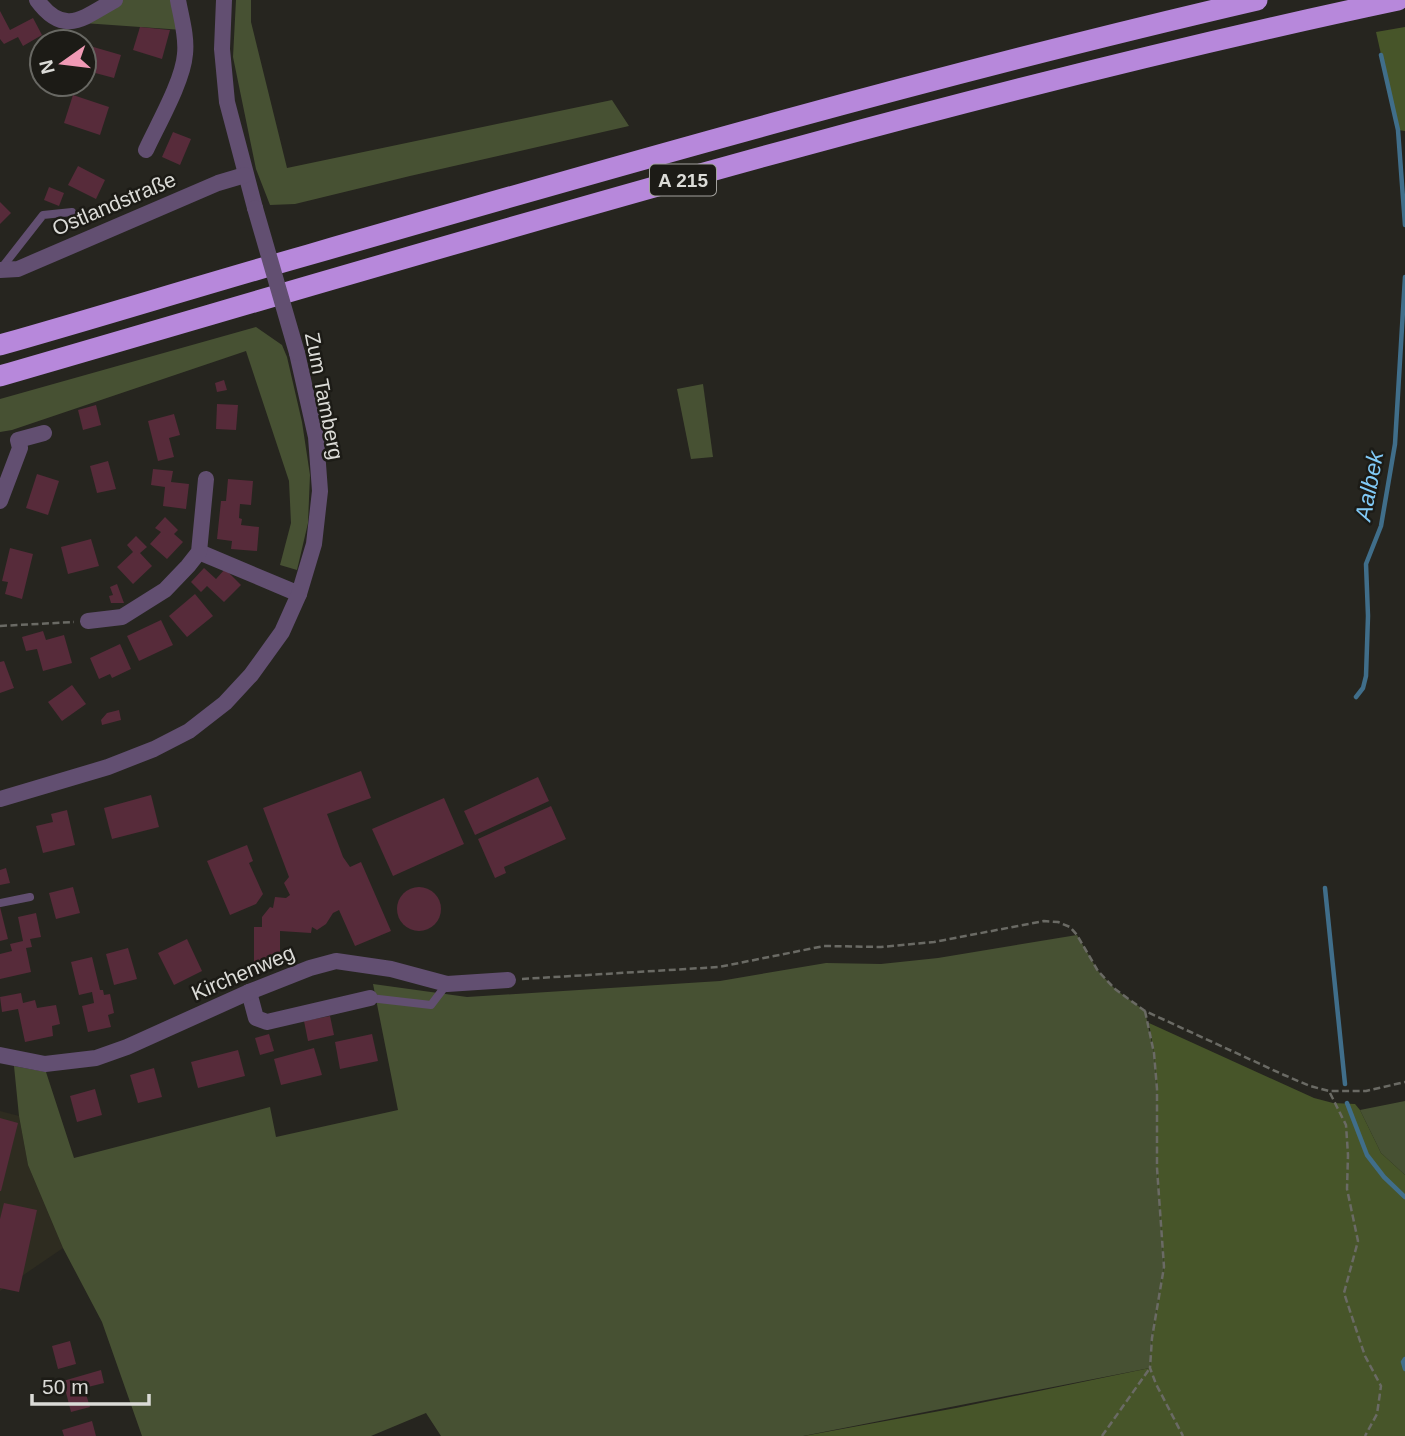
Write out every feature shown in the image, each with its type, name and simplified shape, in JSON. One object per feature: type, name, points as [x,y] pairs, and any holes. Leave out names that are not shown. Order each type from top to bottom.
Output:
[{"type":"highway","name":"A 215","points":[[0,345],[794,117],[1257,0]]},
{"type":"highway","name":"A 215","points":[[0,376],[814,143],[1174,51],[1398,0]]},
{"type":"street","points":[[37,0],[58,21],[68,22],[84,17],[115,0]]},
{"type":"street","points":[[146,150],[176,86],[185,55],[184,30],[178,0]]},
{"type":"street","name":"Zum Tamberg","points":[[0,799],[154,749],[189,731],[225,703],[251,675],[282,632],[299,594],[314,544],[320,491],[316,437],[297,353],[245,175],[227,102],[222,49],[225,0]]},
{"type":"street","name":"Ostlandstraße","points":[[0,270],[18,269],[218,183],[245,175]]},
{"type":"street","points":[[0,501],[20,448],[18,440],[44,433]]},
{"type":"street","points":[[89,621],[121,617],[143,604],[165,590],[199,552],[206,479]]},
{"type":"street","points":[[199,552],[299,594]]},
{"type":"street","name":"Kirchenweg","points":[[0,1055],[45,1064],[96,1058],[127,1047],[249,992],[310,968],[336,961],[391,969],[447,984],[508,980]]},
{"type":"street","points":[[249,992],[256,1018],[267,1022],[370,998]]},
{"type":"lane","points":[[0,270],[43,215],[72,212]]},
{"type":"lane","points":[[0,903],[30,897]]},
{"type":"lane","points":[[370,998],[431,1005],[447,984]]},
{"type":"path","points":[[0,626],[89,621]]},
{"type":"path","points":[[508,980],[719,967],[824,946],[881,947],[934,943],[1044,921],[1058,922],[1070,927],[1077,934],[1098,971],[1115,989],[1145,1011],[1310,1086],[1329,1091],[1366,1091],[1405,1082]]},
{"type":"path","points":[[1145,1011],[1155,1065],[1157,1168],[1164,1267],[1152,1338],[1150,1368],[1183,1436]]},
{"type":"path","points":[[1329,1091],[1346,1125],[1347,1189],[1358,1241],[1344,1293],[1365,1356],[1381,1386],[1377,1414],[1365,1436]]},
{"type":"path","points":[[1102,1436],[1150,1368]]},
{"type":"shaded area","points":[[0,1111],[19,1116],[28,1165],[63,1248],[0,1291]]},
{"type":"green space","points":[[115,0],[178,0],[183,30],[69,22]]},
{"type":"green space","points":[[236,0],[251,0],[251,22],[287,168],[612,100],[629,126],[295,204],[270,205],[256,169],[233,57]]},
{"type":"green space","points":[[1405,27],[1405,131],[1398,130],[1376,32]]},
{"type":"green space","points":[[256,327],[282,345],[302,422],[310,475],[308,523],[297,570],[280,565],[291,523],[289,481],[246,351],[0,432],[0,399]]},
{"type":"green space","points":[[703,384],[713,457],[691,459],[677,389]]},
{"type":"green space","points":[[1077,935],[1098,971],[1115,989],[1145,1011],[1154,1053],[1157,1168],[1164,1267],[1152,1338],[1150,1368],[803,1436],[441,1436],[426,1413],[371,1436],[142,1436],[102,1322],[63,1248],[28,1165],[14,1066],[46,1072],[74,1158],[270,1107],[276,1137],[398,1110],[373,984],[467,997],[720,981],[826,963],[881,964],[938,958]]},
{"type":"green space","points":[[1149,1023],[1314,1098],[1333,1103],[1355,1104],[1381,1153],[1405,1175],[1405,1436],[804,1436],[1150,1368],[1152,1338],[1164,1267],[1157,1168],[1157,1089]]},
{"type":"green space","points":[[1405,1101],[1405,1175],[1381,1153],[1360,1110]]},
{"type":"building","points":[[0,11],[10,30],[33,18],[38,28],[28,28],[28,43],[23,46],[18,37],[4,44],[0,39]]},
{"type":"building","points":[[140,27],[170,30],[162,59],[133,50]]},
{"type":"building","points":[[98,48],[121,55],[114,78],[98,74]]},
{"type":"building","points":[[72,98],[82,98],[109,107],[100,135],[64,123]]},
{"type":"building","points":[[173,132],[191,139],[180,165],[162,157]]},
{"type":"building","points":[[78,166],[105,180],[96,199],[68,185]]},
{"type":"building","points":[[49,187],[64,193],[59,206],[44,200]]},
{"type":"building","points":[[0,202],[11,213],[0,224]]},
{"type":"building","points":[[224,380],[227,390],[217,392],[215,383]]},
{"type":"building","points":[[217,404],[238,405],[236,430],[216,429]]},
{"type":"building","points":[[96,405],[101,425],[83,430],[78,410]]},
{"type":"building","points":[[174,414],[180,435],[169,438],[174,457],[158,461],[148,421]]},
{"type":"building","points":[[108,461],[116,489],[97,493],[90,466]]},
{"type":"building","points":[[153,469],[173,471],[171,482],[189,484],[186,509],[163,506],[165,487],[151,485]]},
{"type":"building","points":[[37,474],[59,481],[48,515],[26,508]]},
{"type":"building","points":[[228,479],[253,481],[251,505],[240,504],[239,518],[242,519],[241,525],[259,527],[257,551],[231,549],[232,541],[217,539],[221,501],[226,501]]},
{"type":"building","points":[[165,517],[178,530],[174,534],[183,542],[167,559],[150,544],[161,532],[155,528]]},
{"type":"building","points":[[136,536],[147,547],[140,553],[152,566],[133,584],[117,567],[133,552],[127,545]]},
{"type":"building","points":[[91,539],[99,566],[68,574],[61,547]]},
{"type":"building","points":[[10,548],[33,554],[22,599],[5,594],[8,582],[2,581]]},
{"type":"building","points":[[204,568],[216,579],[225,569],[241,585],[224,602],[207,586],[201,592],[191,582]]},
{"type":"building","points":[[117,584],[124,603],[111,603],[109,596],[113,595],[110,587]]},
{"type":"building","points":[[195,594],[213,616],[187,637],[169,616]]},
{"type":"building","points":[[161,620],[173,645],[139,661],[127,636]]},
{"type":"building","points":[[43,631],[46,640],[64,635],[72,663],[43,671],[37,649],[26,651],[22,637]]},
{"type":"building","points":[[120,644],[131,669],[112,678],[110,674],[99,679],[90,658]]},
{"type":"building","points":[[4,661],[14,688],[0,693],[0,662]]},
{"type":"building","points":[[72,685],[86,704],[62,721],[48,702]]},
{"type":"building","points":[[119,710],[121,720],[102,725],[101,720],[107,713]]},
{"type":"building","points":[[361,771],[371,798],[327,814],[343,857],[350,867],[361,862],[391,931],[355,946],[339,910],[317,930],[312,927],[311,933],[280,931],[280,964],[254,967],[254,927],[262,927],[262,917],[270,907],[273,908],[275,897],[286,898],[290,895],[284,883],[289,877],[263,808]]},
{"type":"building","points":[[538,777],[549,801],[475,835],[464,811]]},
{"type":"building","points":[[151,795],[159,827],[112,839],[104,808]]},
{"type":"building","points":[[444,798],[464,844],[393,876],[372,829]]},
{"type":"building","points":[[551,806],[566,839],[504,867],[506,873],[495,878],[478,839]]},
{"type":"building","points":[[67,810],[75,845],[43,853],[36,826],[53,822],[51,814]]},
{"type":"building","points":[[247,845],[253,861],[249,863],[263,894],[256,904],[230,915],[207,861]]},
{"type":"building","points":[[6,868],[10,883],[0,885],[0,870]]},
{"type":"building","points":[[73,887],[80,913],[56,919],[49,893]]},
{"type":"building","points":[[419,887],[435,893],[441,909],[435,925],[419,931],[403,925],[397,909],[403,893]]},
{"type":"building","points":[[0,907],[8,939],[0,941]]},
{"type":"building","points":[[36,913],[41,937],[30,939],[32,947],[26,948],[31,972],[0,979],[0,954],[12,951],[10,944],[23,941],[18,917]]},
{"type":"building","points":[[187,939],[202,971],[174,985],[158,953]]},
{"type":"building","points":[[128,948],[137,979],[114,985],[106,954]]},
{"type":"building","points":[[92,957],[100,990],[103,990],[104,995],[110,994],[114,1013],[108,1015],[111,1027],[88,1032],[82,1006],[94,1003],[92,992],[79,995],[71,962]]},
{"type":"building","points":[[21,993],[23,1003],[35,1000],[37,1008],[56,1005],[60,1024],[52,1026],[53,1036],[25,1042],[18,1009],[2,1012],[0,997]]},
{"type":"building","points":[[330,1016],[334,1035],[308,1041],[304,1021]]},
{"type":"building","points":[[269,1034],[274,1051],[260,1055],[255,1038]]},
{"type":"building","points":[[372,1034],[378,1061],[340,1069],[335,1042]]},
{"type":"building","points":[[314,1048],[322,1075],[281,1085],[274,1059]]},
{"type":"building","points":[[238,1050],[245,1076],[198,1088],[191,1062]]},
{"type":"building","points":[[154,1068],[162,1097],[138,1103],[130,1075]]},
{"type":"building","points":[[95,1089],[102,1115],[77,1122],[70,1096]]},
{"type":"building","points":[[0,1118],[18,1123],[1,1191],[0,1191]]},
{"type":"building","points":[[4,1203],[37,1210],[19,1292],[0,1288],[0,1219]]},
{"type":"building","points":[[70,1341],[76,1364],[58,1369],[52,1346]]},
{"type":"building","points":[[101,1370],[104,1383],[84,1388],[90,1407],[71,1412],[63,1381]]},
{"type":"building","points":[[92,1421],[96,1436],[64,1436],[62,1430]]},
{"type":"waterway","name":"Aalbek","points":[[1381,55],[1398,130],[1405,225]]},
{"type":"waterway","name":"Aalbek","points":[[1356,697],[1363,688],[1366,676],[1366,564],[1381,526],[1395,444],[1405,277]]},
{"type":"waterway","name":"Aalbek","points":[[1325,888],[1345,1084]]},
{"type":"waterway","name":"Aalbek","points":[[1347,1103],[1367,1155],[1384,1177],[1405,1197]]},
{"type":"waterway","name":"Aalbek","points":[[1405,1359],[1405,1369]]}]
